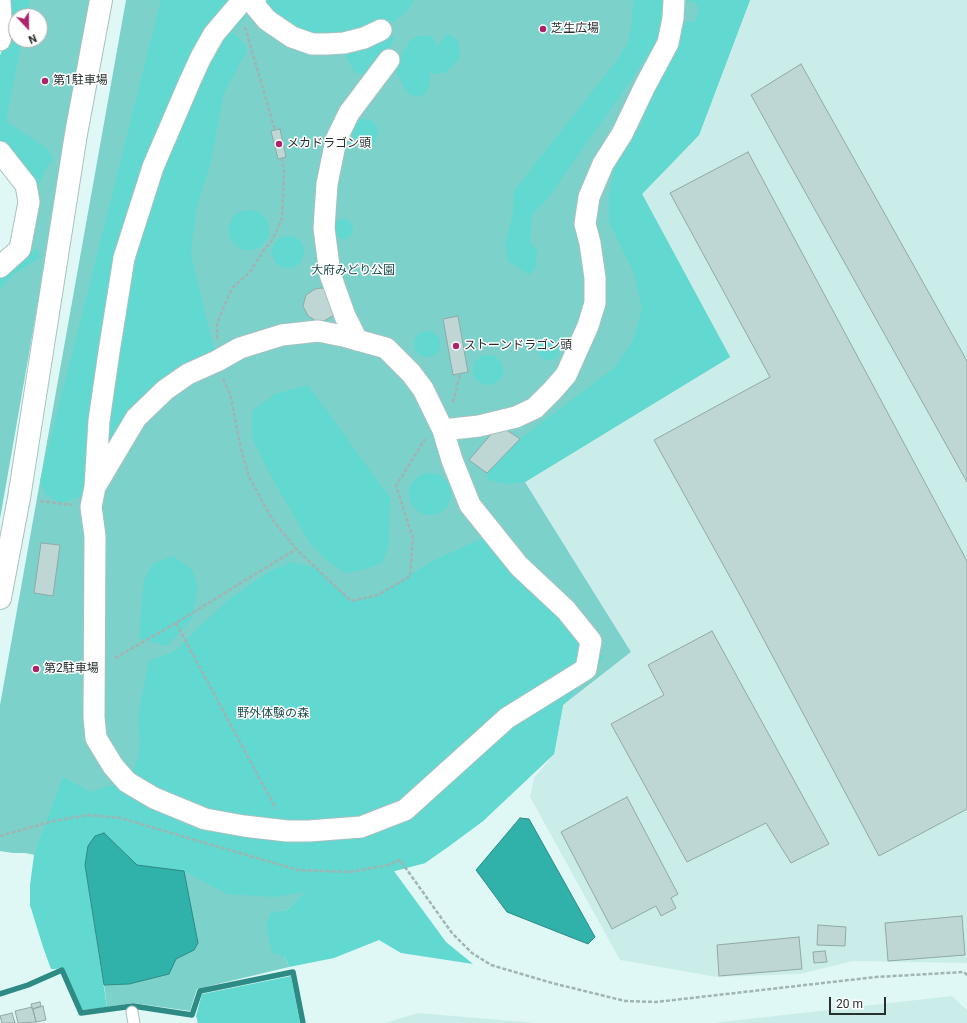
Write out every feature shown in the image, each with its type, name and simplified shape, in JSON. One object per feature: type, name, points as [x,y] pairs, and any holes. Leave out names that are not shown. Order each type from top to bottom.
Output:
[{"type":"street","points":[[0,598],[19,498],[76,134],[101,0]]},
{"type":"street","points":[[441,425],[479,426],[516,417],[535,408],[552,392],[566,375],[586,332],[595,303],[595,278],[590,243],[585,224],[589,197],[603,164],[622,134],[668,43],[673,18],[674,0]]},
{"type":"street","points":[[0,2],[2,34],[0,40]]},
{"type":"street","points":[[95,487],[136,418],[165,390],[188,374],[217,362],[240,348],[282,335],[318,331],[386,348],[411,373],[424,389],[441,425],[452,460],[470,505],[519,566],[566,610],[591,641],[586,669],[507,718],[405,810],[361,826],[309,831],[287,831],[244,826],[205,819],[154,798],[127,782],[113,766],[96,738],[94,717],[95,536],[91,507],[95,487],[99,422],[108,352],[124,258],[153,167],[201,57],[214,34],[246,2],[256,7],[267,20],[292,37],[312,44],[344,43],[364,38],[381,30]]},
{"type":"street","points":[[357,340],[345,316],[330,274],[324,228],[327,184],[336,140],[349,113],[389,60]]},
{"type":"street","points":[[0,152],[26,185],[29,202],[20,250],[0,267]]},
{"type":"path","points":[[246,2],[275,130]]},
{"type":"path","points":[[282,158],[284,171]]},
{"type":"path","points":[[272,519],[296,549],[350,601],[378,595],[410,576],[413,538],[396,486],[441,425],[454,399],[460,374]]},
{"type":"path","points":[[19,498],[91,507]]},
{"type":"path","points":[[95,669],[176,623],[296,549]]},
{"type":"path","points":[[176,623],[287,831]]},
{"type":"path","points":[[0,836],[53,821],[89,815],[120,818],[298,870],[350,872],[388,865],[400,860],[452,934],[472,953],[491,965],[552,983],[625,1001],[656,1002],[876,977],[964,972],[967,975]]},
{"type":"shaded area","points":[[750,0],[967,0],[967,963],[853,961],[800,974],[717,977],[620,960],[530,797],[534,778],[554,754],[563,705],[631,652],[525,482],[729,357],[642,194],[699,135]]},
{"type":"shaded area","points":[[520,818],[529,819],[595,937],[588,944],[507,912],[476,870]]},
{"type":"shaded area","points":[[104,833],[137,865],[184,871],[198,943],[194,950],[176,959],[169,974],[129,984],[104,985],[85,865],[88,846],[95,836]]},
{"type":"shaded area","points":[[952,996],[967,1010],[967,1023],[713,1023]]},
{"type":"shaded area","points":[[418,1013],[536,1023],[385,1023]]},
{"type":"green space","points":[[8,0],[91,0],[0,519],[0,276],[37,190],[0,143],[0,56],[8,36],[8,48],[48,48],[48,8],[8,8]]},
{"type":"green space","points":[[8,0],[30,0],[28,8],[8,8]]},
{"type":"green space","name":"大府みどり公園","points":[[126,0],[750,0],[699,135],[642,194],[730,357],[525,482],[631,652],[563,705],[554,754],[483,821],[425,863],[350,883],[306,892],[287,910],[271,914],[289,967],[197,989],[190,1011],[133,1003],[107,1007],[104,985],[129,984],[194,949],[85,865],[25,853],[0,851],[0,705]]},
{"type":"green space","points":[[161,0],[414,0],[406,12],[394,21],[380,26],[394,37],[394,41],[369,75],[355,73],[344,53],[256,7],[232,32],[241,40],[247,50],[224,93],[211,161],[196,210],[191,255],[217,361],[165,390],[95,487],[143,167],[87,482],[81,497],[60,503],[45,494],[40,481]]},
{"type":"green space","points":[[634,0],[674,0],[662,36],[548,198],[532,215],[530,242],[537,250],[536,267],[529,275],[508,261],[505,246],[513,214],[514,191],[615,63],[629,41]]},
{"type":"green space","points":[[683,0],[750,0],[699,135],[642,194],[730,357],[525,482],[507,484],[488,480],[487,473],[520,439],[614,368],[633,341],[642,309],[634,273],[609,222],[609,194],[615,163],[622,141],[639,130],[647,107],[677,47],[678,33],[686,22],[695,22],[699,8],[695,2]]},
{"type":"green space","points":[[447,34],[454,37],[458,41],[460,50],[459,59],[446,72],[436,74],[429,73],[430,85],[423,95],[419,97],[409,94],[398,76],[396,63],[411,40],[418,36],[430,36],[435,41],[437,47]]},
{"type":"green space","points":[[8,36],[8,48],[20,48],[6,121],[46,148],[53,159],[46,168],[37,189],[0,143],[0,56]]},
{"type":"green space","points":[[365,119],[374,123],[378,132],[374,141],[365,145],[356,141],[352,132],[356,123]]},
{"type":"green space","points":[[249,210],[257,212],[263,216],[267,222],[269,230],[267,238],[263,244],[257,248],[249,250],[241,248],[235,244],[231,238],[229,230],[231,222],[235,216],[241,212]]},
{"type":"green space","points":[[339,219],[347,219],[353,225],[353,233],[347,239],[339,239],[333,233],[333,225]]},
{"type":"green space","points":[[288,236],[294,237],[301,243],[304,252],[303,258],[297,265],[288,268],[282,267],[275,261],[272,252],[273,246],[279,239]]},
{"type":"green space","points":[[37,249],[41,257],[13,275],[0,289],[0,276],[26,252]]},
{"type":"green space","points":[[427,331],[436,335],[440,344],[436,353],[427,357],[418,353],[414,344],[418,335]]},
{"type":"green space","points":[[545,338],[553,338],[560,345],[560,353],[553,360],[545,360],[538,353],[538,345]]},
{"type":"green space","points":[[488,355],[499,359],[503,370],[499,381],[488,385],[477,381],[473,370],[477,359]]},
{"type":"green space","points":[[308,385],[390,498],[389,545],[382,563],[362,570],[345,573],[330,563],[310,543],[272,478],[252,437],[252,411],[275,394]]},
{"type":"green space","points":[[426,473],[434,473],[445,479],[451,490],[451,498],[445,509],[434,515],[426,515],[415,509],[409,498],[409,490],[415,479]]},
{"type":"green space","name":"野外体験の森","points":[[492,534],[566,610],[604,658],[563,705],[554,754],[483,821],[448,847],[425,863],[394,871],[446,942],[473,964],[401,953],[379,940],[334,958],[289,967],[285,957],[272,952],[266,925],[271,913],[287,910],[305,892],[273,897],[227,894],[184,871],[137,865],[104,833],[85,865],[107,1007],[82,1010],[63,968],[51,969],[43,947],[30,905],[30,885],[34,855],[63,777],[91,792],[127,782],[136,764],[140,745],[138,716],[149,661],[175,651],[232,597],[267,573],[291,562],[317,568],[351,601],[378,595],[434,560]]},
{"type":"green space","points":[[173,556],[192,570],[198,586],[192,619],[167,646],[139,638],[144,580],[154,563]]},
{"type":"green space","points":[[291,976],[300,1023],[198,1023],[196,1016],[202,994]]},
{"type":"building","points":[[801,64],[967,361],[967,482],[751,95]]},
{"type":"building","name":"メカドラゴン頭","points":[[280,129],[286,157],[278,159],[271,131]]},
{"type":"building","points":[[748,152],[967,561],[967,809],[879,856],[740,595],[654,440],[770,377],[670,193]]},
{"type":"building","points":[[315,289],[326,289],[334,315],[324,321],[318,322],[308,316],[303,306],[306,295]]},
{"type":"building","name":"ストーンドラゴン頭","points":[[458,316],[468,372],[453,375],[443,319]]},
{"type":"building","points":[[499,425],[520,439],[487,473],[469,460]]},
{"type":"building","points":[[41,543],[60,545],[53,596],[34,593]]},
{"type":"building","points":[[712,631],[829,844],[791,863],[766,823],[687,862],[611,724],[664,695],[648,665]]},
{"type":"building","points":[[627,797],[678,894],[671,898],[676,908],[661,916],[656,906],[612,929],[561,832]]},
{"type":"building","points":[[962,916],[965,955],[888,961],[885,923]]},
{"type":"building","points":[[818,925],[846,927],[845,946],[817,945]]},
{"type":"building","points":[[799,937],[802,969],[719,976],[717,945]]},
{"type":"building","points":[[825,951],[827,962],[814,963],[813,952]]},
{"type":"building","points":[[40,1002],[41,1006],[32,1009],[31,1004]]},
{"type":"building","points":[[43,1006],[46,1020],[36,1022],[33,1009]]},
{"type":"building","points":[[32,1007],[36,1022],[18,1023],[15,1011]]},
{"type":"building","points":[[12,1013],[15,1023],[2,1023],[0,1016]]},
{"type":"waterway","points":[[0,994],[28,985],[62,970],[81,1013],[133,1006],[192,1015],[200,991],[293,972],[303,1023]]},
{"type":"place","name":"芝生広場","points":[[543,29]]},
{"type":"place","name":"第1駐車場","points":[[45,81]]},
{"type":"place","name":"メカドラゴン頭","points":[[279,144]]},
{"type":"place","name":"ストーンドラゴン頭","points":[[456,346]]},
{"type":"place","name":"第2駐車場","points":[[36,669]]}]
